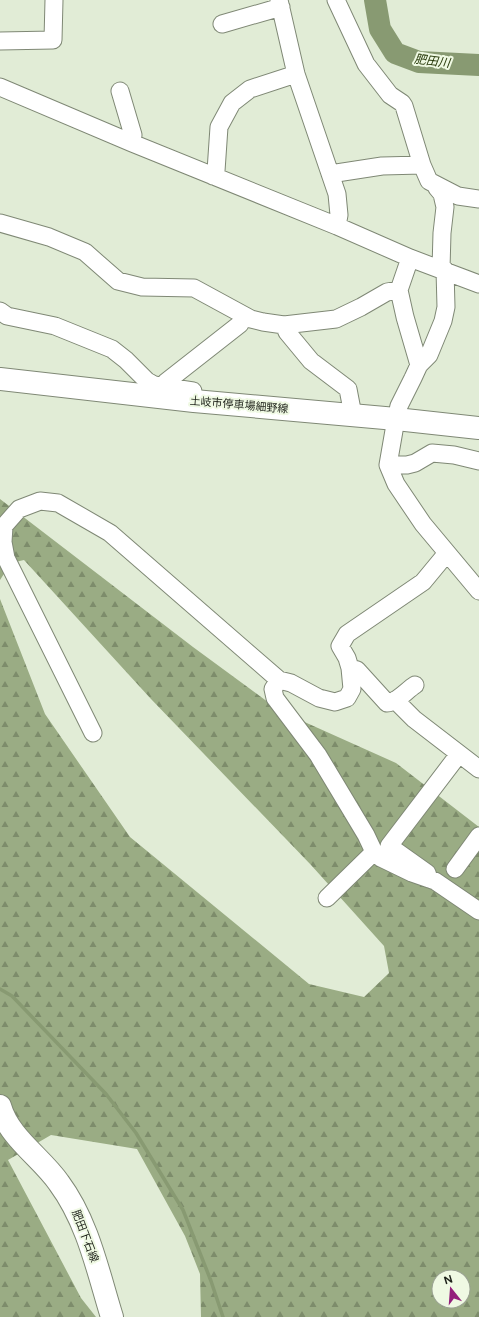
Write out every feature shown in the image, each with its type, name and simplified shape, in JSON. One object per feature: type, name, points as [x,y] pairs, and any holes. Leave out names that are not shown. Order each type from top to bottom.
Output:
[{"type":"main road","name":"土岐市停車場細野線","points":[[0,378],[216,403],[479,428]]},
{"type":"main road","name":"肥田下石線","points":[[0,1106],[16,1135],[59,1183],[78,1214],[91,1248],[112,1317]]},
{"type":"street","points":[[0,41],[53,40],[54,0]]},
{"type":"street","points":[[336,0],[366,64],[390,95],[402,103],[429,181],[458,196],[479,200]]},
{"type":"street","points":[[222,24],[280,3],[296,74],[337,194],[339,215],[337,226]]},
{"type":"street","points":[[213,176],[216,171],[219,126],[232,103],[250,89],[296,74]]},
{"type":"street","points":[[0,87],[132,143],[337,226],[410,258],[479,284]]},
{"type":"street","points":[[120,90],[133,135],[132,143]]},
{"type":"street","points":[[330,174],[382,166],[422,164]]},
{"type":"street","points":[[435,184],[442,194],[445,207],[442,233],[446,307],[443,320],[429,355],[419,365],[414,378],[399,406],[388,465],[396,484],[423,524],[447,553],[473,573],[479,591]]},
{"type":"street","points":[[0,223],[49,237],[85,252],[118,281],[142,287],[194,288],[243,315],[263,322],[284,325],[336,319],[387,292],[399,290]]},
{"type":"street","points":[[410,258],[399,290],[419,365]]},
{"type":"street","points":[[0,311],[7,316],[54,326],[112,349],[126,360],[147,381],[154,385],[209,394],[216,403]]},
{"type":"street","points":[[163,386],[166,382],[240,324],[243,315]]},
{"type":"street","points":[[284,325],[287,332],[311,361],[348,389],[353,415]]},
{"type":"street","points":[[388,465],[407,465],[415,463],[432,453],[454,455],[479,461]]},
{"type":"street","points":[[93,733],[6,558],[3,542],[4,526],[19,509],[40,501],[58,503],[110,533],[278,680],[291,683],[319,698],[335,702],[347,698],[352,689],[350,668],[347,658],[340,646],[347,634],[423,582],[447,553]]},
{"type":"street","points":[[350,668],[356,670],[387,703],[395,700],[415,685]]},
{"type":"street","points":[[278,680],[273,688],[275,698],[318,755],[366,835],[374,852],[381,858],[412,873],[435,881],[479,911]]},
{"type":"street","points":[[395,700],[414,719],[479,769]]},
{"type":"street","points":[[429,879],[427,873],[389,846],[459,754]]},
{"type":"street","points":[[455,869],[479,836]]},
{"type":"street","points":[[327,898],[374,852]]},
{"type":"green space","points":[[0,499],[193,647],[280,711],[396,763],[479,827],[479,1317],[201,1317],[200,1274],[185,1236],[137,1149],[51,1135],[8,1160],[81,1298],[96,1317],[0,1317],[0,599],[45,714],[130,837],[309,984],[364,997],[389,973],[384,946],[311,865],[151,699],[24,560],[11,563],[0,580]]},
{"type":"waterway","name":"肥田川","points":[[375,0],[380,29],[395,53],[419,62],[479,65]]},
{"type":"waterway","points":[[0,989],[12,996],[106,1094],[136,1133],[183,1210],[211,1281],[223,1317]]}]
